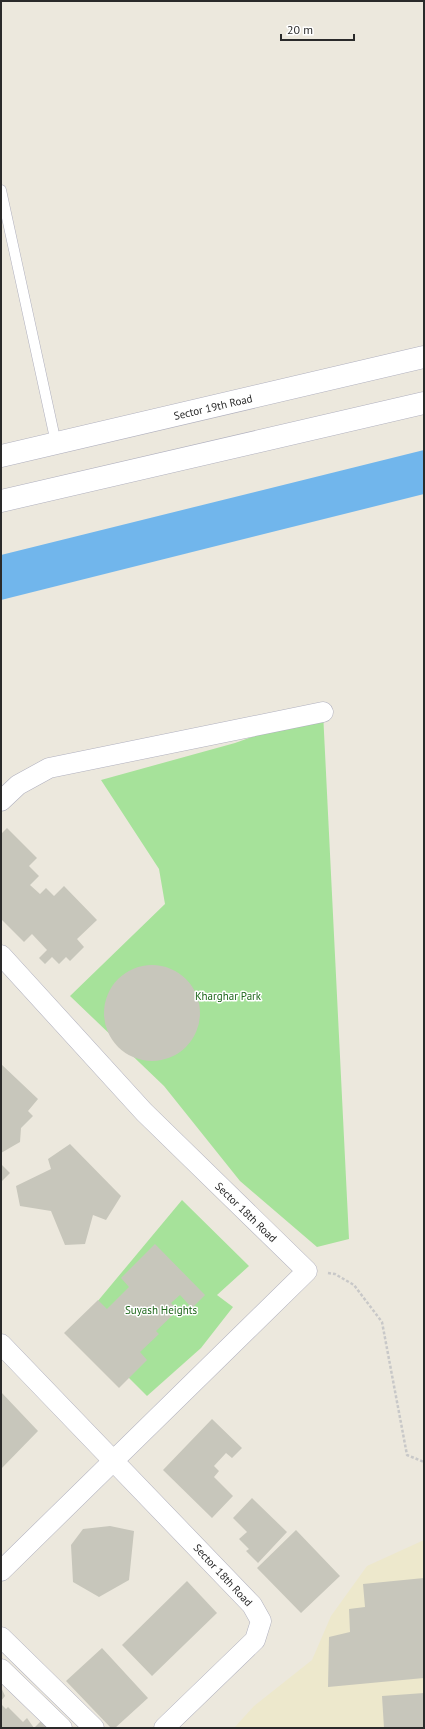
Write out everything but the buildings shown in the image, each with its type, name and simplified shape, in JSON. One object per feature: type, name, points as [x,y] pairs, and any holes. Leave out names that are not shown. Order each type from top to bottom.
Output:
[{"type":"main road","name":"Sector 19th Road","points":[[1,456],[424,357]]},
{"type":"main road","points":[[1,501],[424,402]]},
{"type":"street","points":[[1,801],[18,785],[49,768],[323,712]]},
{"type":"street","name":"Sector 18th Road","points":[[1,955],[144,1112],[307,1271]]},
{"type":"street","points":[[3,1565],[307,1271]]},
{"type":"street","name":"Sector 18th Road","points":[[1,1344],[252,1605],[261,1621],[255,1640],[164,1728]]},
{"type":"street","points":[[1,1637],[94,1728]]},
{"type":"street","points":[[1,1669],[62,1728]]},
{"type":"lane","points":[[1,190],[56,443]]},
{"type":"path","points":[[307,1271],[335,1274],[354,1285],[382,1322],[407,1455],[424,1462]]},
{"type":"shaded area","points":[[424,1540],[424,1728],[234,1728],[254,1706],[312,1660],[331,1616],[367,1566]]},
{"type":"green space","name":"Kharghar Park","points":[[323,712],[349,1239],[317,1247],[240,1181],[164,1086],[70,996],[165,904],[159,869],[101,780],[235,743]]},
{"type":"green space","name":"Suyash Heights","points":[[182,1200],[249,1266],[217,1295],[233,1307],[201,1348],[147,1396],[77,1326]]},
{"type":"water","points":[[424,450],[424,494],[1,600],[1,555]]}]
